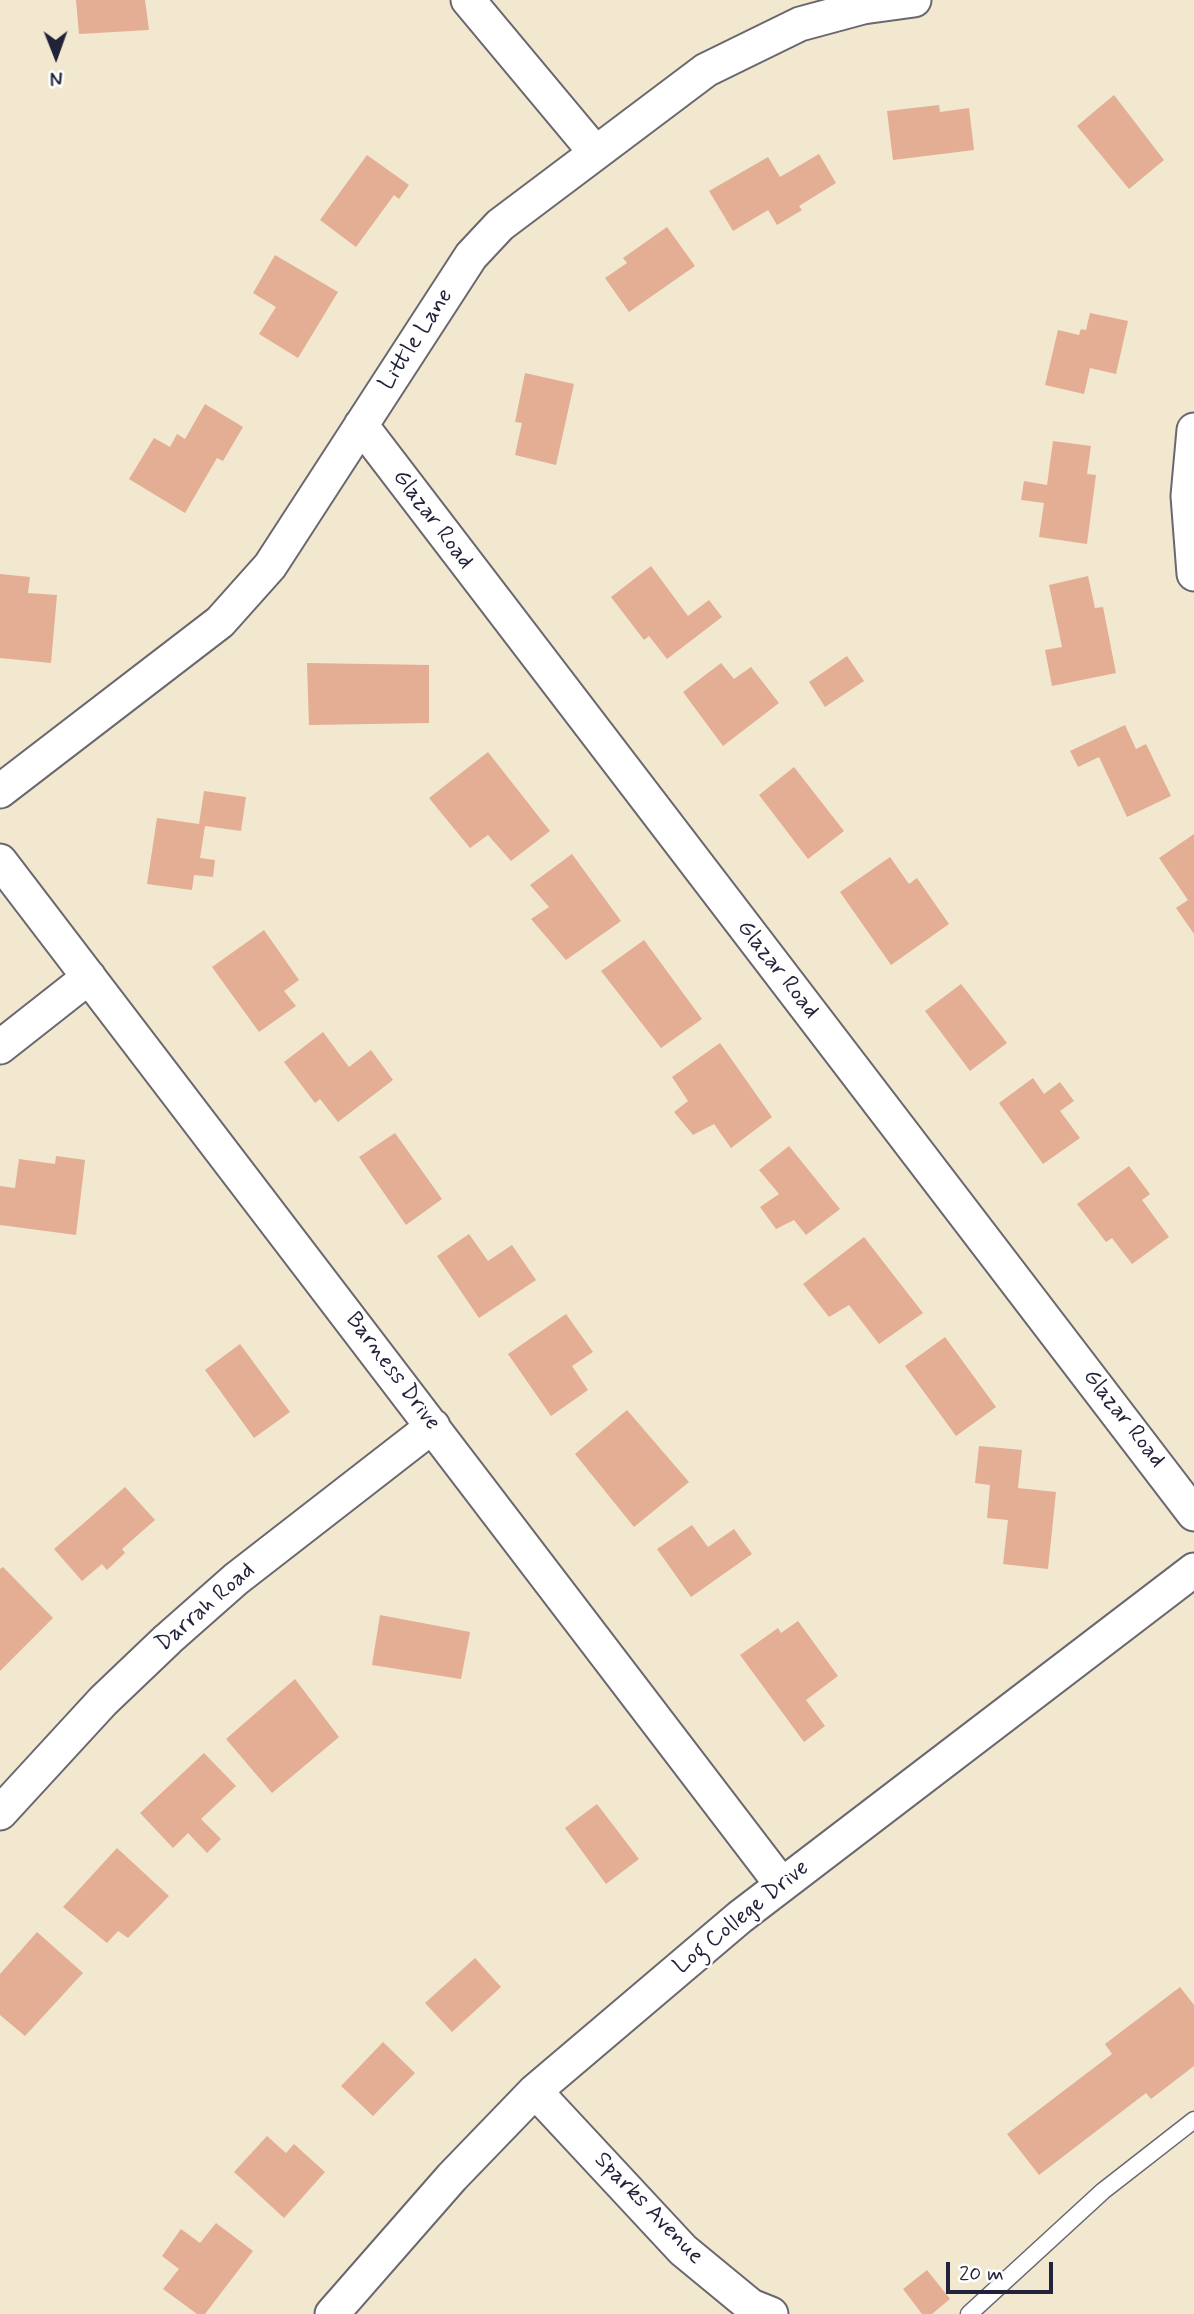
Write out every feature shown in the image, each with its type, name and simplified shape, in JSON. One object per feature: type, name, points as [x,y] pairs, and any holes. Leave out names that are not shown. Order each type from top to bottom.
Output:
[{"type":"street","points":[[468,0],[595,152]]},
{"type":"street","name":"Little Lane","points":[[0,791],[220,622],[270,566],[471,256],[500,225],[706,70],[800,24],[863,7],[914,0]]},
{"type":"street","name":"Glazar Road","points":[[361,425],[1194,1514]]},
{"type":"street","points":[[1194,430],[1188,496],[1194,574]]},
{"type":"street","name":"Barness Drive","points":[[0,861],[782,1885]]},
{"type":"street","points":[[0,1046],[89,978]]},
{"type":"street","name":"Darrah Road","points":[[0,1813],[103,1701],[168,1639],[236,1579],[433,1426]]},
{"type":"street","name":"Log College Drive","points":[[332,2314],[452,2177],[535,2091],[782,1885],[1194,1570]]},
{"type":"street","name":"Sparks Avenue","points":[[535,2091],[684,2250],[751,2306],[771,2314]]},
{"type":"lane","points":[[969,2314],[1103,2191],[1194,2120]]},
{"type":"building","points":[[76,0],[145,0],[149,30],[79,34]]},
{"type":"building","points":[[1114,95],[1164,160],[1129,189],[1077,126]]},
{"type":"building","points":[[939,105],[940,112],[969,108],[974,150],[893,160],[887,111]]},
{"type":"building","points":[[819,154],[836,183],[799,206],[802,210],[777,225],[768,210],[733,231],[709,191],[768,157],[780,177]]},
{"type":"building","points":[[367,155],[409,185],[399,199],[394,195],[356,247],[320,220]]},
{"type":"building","points":[[667,227],[695,266],[629,312],[605,278],[627,263],[623,258]]},
{"type":"building","points":[[275,255],[338,292],[298,358],[259,334],[276,307],[253,293]]},
{"type":"building","points":[[1090,313],[1128,321],[1116,374],[1090,368],[1084,394],[1045,385],[1058,330],[1079,335],[1081,329],[1086,330]]},
{"type":"building","points":[[525,373],[574,384],[556,465],[515,455],[522,423],[515,422]]},
{"type":"building","points":[[205,404],[243,427],[223,461],[217,458],[185,513],[129,479],[154,438],[170,447],[177,434],[185,439]]},
{"type":"building","points":[[1053,441],[1091,446],[1087,474],[1096,475],[1087,544],[1039,537],[1044,503],[1021,500],[1024,481],[1047,485]]},
{"type":"building","points":[[651,566],[688,616],[709,600],[722,617],[667,659],[649,636],[644,640],[611,597]]},
{"type":"building","points":[[0,574],[30,577],[28,593],[57,595],[51,663],[0,658]]},
{"type":"building","points":[[1088,576],[1095,608],[1103,607],[1116,673],[1052,686],[1045,650],[1062,647],[1049,585]]},
{"type":"building","points":[[847,656],[864,681],[825,707],[809,682]]},
{"type":"building","points":[[307,663],[429,665],[429,723],[309,725]]},
{"type":"building","points":[[721,663],[734,679],[751,667],[779,703],[723,746],[683,692]]},
{"type":"building","points":[[1125,725],[1136,749],[1146,744],[1171,796],[1127,817],[1099,757],[1078,767],[1070,751]]},
{"type":"building","points":[[488,752],[550,831],[511,861],[488,835],[470,848],[429,798]]},
{"type":"building","points":[[794,767],[844,831],[808,859],[759,795]]},
{"type":"building","points":[[204,791],[246,797],[241,831],[205,826],[200,858],[215,860],[213,877],[194,875],[192,890],[147,884],[157,818],[199,824]]},
{"type":"building","points":[[1194,834],[1194,934],[1176,908],[1188,900],[1159,858]]},
{"type":"building","points":[[572,854],[621,921],[566,960],[531,919],[549,907],[530,885]]},
{"type":"building","points":[[890,857],[909,884],[917,878],[949,924],[891,965],[840,892]]},
{"type":"building","points":[[264,930],[299,980],[284,991],[296,1006],[259,1032],[212,967]]},
{"type":"building","points":[[644,940],[702,1019],[661,1048],[601,971]]},
{"type":"building","points":[[961,984],[1007,1043],[970,1071],[925,1011]]},
{"type":"building","points":[[323,1032],[349,1067],[371,1050],[393,1080],[338,1122],[320,1099],[315,1103],[284,1062]]},
{"type":"building","points":[[720,1043],[772,1117],[731,1148],[714,1124],[693,1135],[674,1112],[688,1101],[672,1077]]},
{"type":"building","points":[[1033,1078],[1044,1094],[1060,1082],[1074,1101],[1060,1111],[1080,1138],[1043,1164],[999,1103]]},
{"type":"building","points":[[395,1133],[442,1199],[406,1225],[359,1157]]},
{"type":"building","points":[[789,1146],[840,1209],[806,1235],[794,1220],[776,1229],[760,1207],[779,1194],[759,1170]]},
{"type":"building","points":[[56,1156],[85,1160],[76,1235],[0,1225],[0,1186],[15,1188],[19,1159],[55,1164]]},
{"type":"building","points":[[1129,1166],[1150,1194],[1142,1200],[1169,1237],[1132,1264],[1112,1238],[1106,1242],[1077,1204]]},
{"type":"building","points":[[469,1234],[488,1261],[512,1245],[536,1280],[479,1318],[437,1256]]},
{"type":"building","points":[[864,1237],[923,1313],[879,1344],[849,1305],[829,1317],[803,1284]]},
{"type":"building","points":[[566,1314],[593,1352],[572,1366],[588,1390],[551,1416],[508,1354]]},
{"type":"building","points":[[945,1337],[996,1407],[956,1436],[905,1366]]},
{"type":"building","points":[[240,1344],[290,1412],[254,1438],[205,1370]]},
{"type":"building","points":[[627,1410],[689,1482],[634,1527],[575,1454]]},
{"type":"building","points":[[979,1446],[1022,1450],[1018,1488],[1056,1492],[1048,1569],[1003,1564],[1008,1520],[987,1518],[990,1485],[975,1483]]},
{"type":"building","points":[[125,1487],[155,1520],[122,1549],[125,1553],[107,1570],[102,1564],[82,1581],[54,1549]]},
{"type":"building","points":[[692,1525],[708,1547],[734,1529],[752,1554],[691,1597],[657,1549]]},
{"type":"building","points":[[3,1567],[53,1618],[0,1671],[0,1569]]},
{"type":"building","points":[[380,1615],[470,1632],[461,1679],[372,1665]]},
{"type":"building","points":[[798,1621],[838,1676],[806,1700],[825,1726],[804,1742],[740,1655],[778,1628],[781,1633]]},
{"type":"building","points":[[295,1679],[339,1737],[272,1793],[226,1739]]},
{"type":"building","points":[[204,1753],[236,1786],[201,1819],[221,1839],[207,1853],[188,1833],[173,1848],[140,1813]]},
{"type":"building","points":[[597,1804],[639,1859],[606,1884],[565,1828]]},
{"type":"building","points":[[117,1848],[169,1896],[128,1938],[118,1931],[107,1943],[63,1907]]},
{"type":"building","points":[[37,1932],[83,1973],[25,2036],[0,2015],[0,1974]]},
{"type":"building","points":[[475,1958],[501,1987],[452,2032],[425,2003]]},
{"type":"building","points":[[1180,1987],[1194,2005],[1194,2066],[1151,2099],[1146,2093],[1039,2175],[1007,2134],[1112,2054],[1105,2044]]},
{"type":"building","points":[[383,2042],[415,2073],[373,2116],[341,2086]]},
{"type":"building","points":[[267,2136],[286,2153],[294,2144],[325,2172],[284,2218],[234,2172]]},
{"type":"building","points":[[216,2223],[253,2251],[205,2314],[197,2314],[163,2289],[179,2269],[162,2256],[181,2229],[200,2243]]},
{"type":"building","points":[[927,2270],[950,2299],[932,2314],[922,2314],[903,2289]]}]
